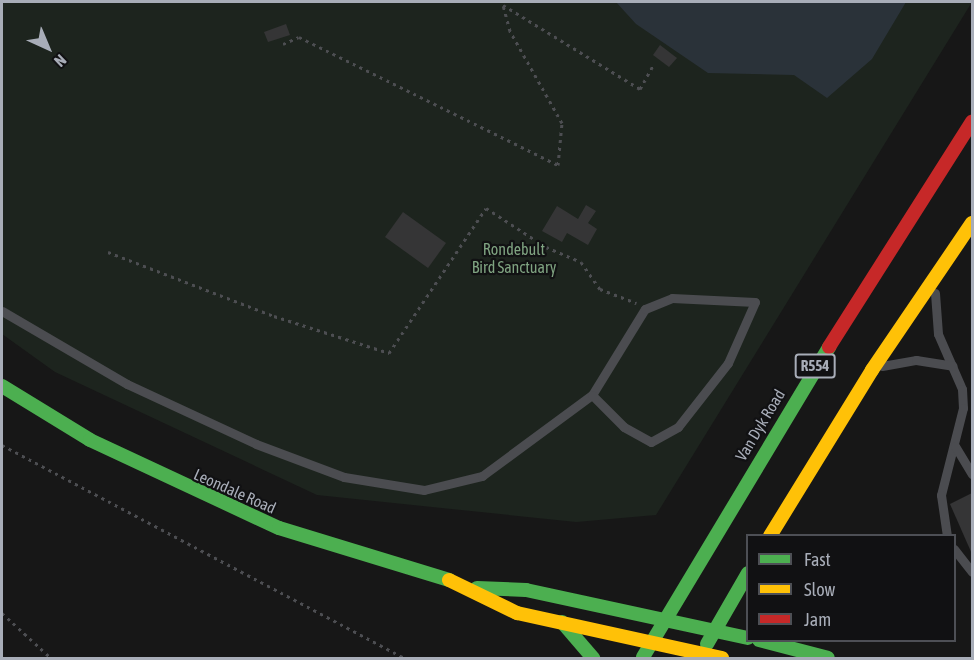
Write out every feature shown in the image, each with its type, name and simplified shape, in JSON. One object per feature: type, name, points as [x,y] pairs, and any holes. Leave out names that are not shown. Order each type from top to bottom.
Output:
[{"type":"main road","name":"Van Dyk Road","points":[[642,658],[668,617],[766,445],[972,122]]},
{"type":"main road","points":[[771,534],[872,370],[972,223]]},
{"type":"main road","name":"Leondale Road","points":[[2,386],[90,440],[279,528],[472,587],[517,613],[653,642],[700,656],[722,658]]},
{"type":"main road","points":[[782,534],[796,492]]},
{"type":"main road","points":[[700,656],[746,575]]},
{"type":"main road","name":"Leondale Road","points":[[472,587],[526,590],[668,617],[746,638]]},
{"type":"main road","points":[[561,622],[593,658]]},
{"type":"main road","points":[[767,642],[823,657]]},
{"type":"main road","points":[[800,642],[823,657]]},
{"type":"lane","points":[[936,279],[935,321],[953,366],[963,408],[941,495],[946,534]]},
{"type":"lane","points":[[2,311],[127,384],[256,444],[344,477],[400,488],[443,489],[482,476],[592,395],[645,309],[672,298],[755,302],[728,363],[678,427],[651,442],[624,427],[592,395]]},
{"type":"lane","points":[[872,370],[907,360],[953,366]]},
{"type":"lane","points":[[955,446],[972,474]]},
{"type":"lane","points":[[956,552],[972,572]]},
{"type":"path","points":[[283,44],[299,37],[558,165],[562,123],[510,31],[501,3]]},
{"type":"path","points":[[501,3],[640,89],[654,64]]},
{"type":"path","points":[[108,252],[274,316],[389,353],[486,208],[546,248],[581,262],[600,289],[619,292],[645,309]]},
{"type":"path","points":[[2,451],[3,446],[405,658]]},
{"type":"path","points":[[2,613],[51,658]]},
{"type":"green space","name":"Rondebult Bird Sanctuary","points":[[2,2],[972,2],[656,515],[576,522],[317,495],[55,372],[2,334]]},
{"type":"shaded area","points":[[616,2],[906,2],[872,59],[827,98],[794,75],[708,73],[636,24]]},
{"type":"building","points":[[286,24],[290,35],[268,42],[264,32]]},
{"type":"building","points":[[660,45],[677,58],[669,67],[653,55]]},
{"type":"building","points":[[586,205],[596,211],[588,223],[597,229],[588,245],[567,233],[562,242],[542,231],[557,206],[578,219]]},
{"type":"building","points":[[403,212],[446,243],[428,268],[385,237]]},
{"type":"building","points":[[972,493],[972,554],[950,504]]},
{"type":"traffic: fast","points":[[643,657],[829,347]]},
{"type":"traffic: fast","points":[[2,386],[90,440],[279,528],[449,580]]},
{"type":"traffic: fast","points":[[707,644],[746,576]]},
{"type":"traffic: fast","points":[[477,588],[526,590],[746,638]]},
{"type":"traffic: fast","points":[[562,622],[593,658]]},
{"type":"traffic: fast","points":[[767,642],[828,658]]},
{"type":"traffic: slow","points":[[771,534],[872,370],[972,223]]},
{"type":"traffic: slow","points":[[449,580],[517,613],[722,658]]},
{"type":"traffic: jam","points":[[829,347],[972,122]]}]
